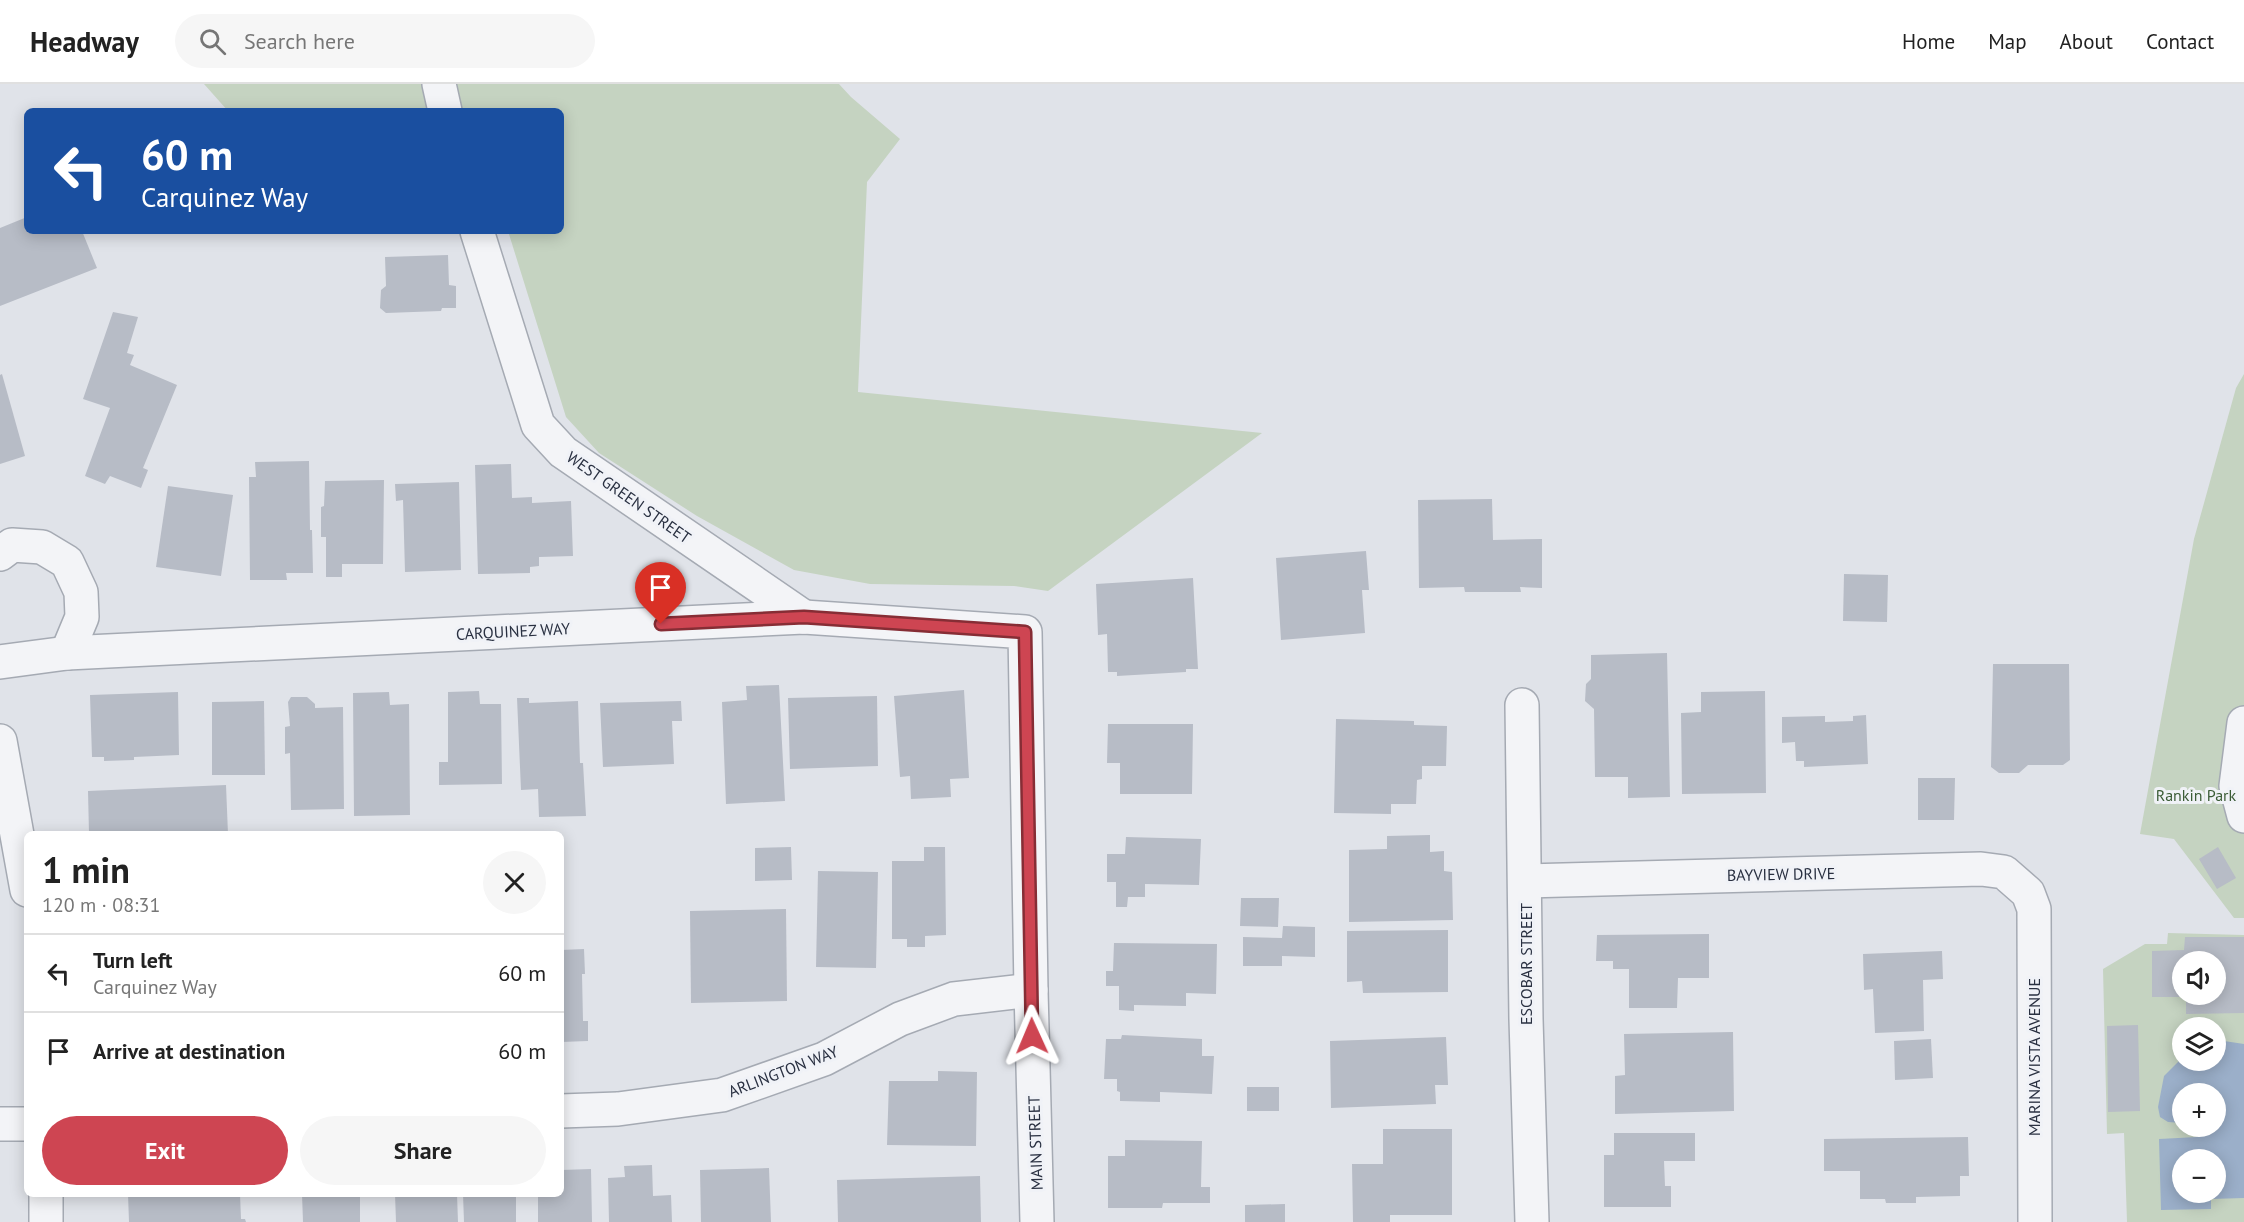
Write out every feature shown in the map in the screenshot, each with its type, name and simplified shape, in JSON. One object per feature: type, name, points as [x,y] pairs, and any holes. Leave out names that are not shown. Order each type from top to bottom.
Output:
[{"type":"street","points":[[439,84],[444,108]]},
{"type":"street","name":"WEST GREEN STREET","points":[[478,234],[537,425],[563,452],[804,617]]},
{"type":"street","points":[[0,554],[12,544],[42,547],[67,562],[81,592],[82,617],[67,653]]},
{"type":"street","name":"CARQUINEZ WAY","points":[[0,662],[67,653],[804,617],[1025,632]]},
{"type":"street","name":"MAIN STREET","points":[[1025,632],[1037,1222]]},
{"type":"street","name":"ESCOBAR STREET","points":[[1522,705],[1526,1019],[1532,1222]]},
{"type":"street","points":[[2244,723],[2236,786],[2244,816]]},
{"type":"street","points":[[0,741],[24,873]]},
{"type":"street","name":"BAYVIEW DRIVE","points":[[1526,881],[1981,869],[2004,872],[2028,893]]},
{"type":"street","name":"MARINA VISTA AVENUE","points":[[2028,893],[2034,909],[2035,1222]]},
{"type":"street","name":"ARLINGTON WAY","points":[[564,1111],[618,1109],[722,1095],[824,1059],[900,1019],[954,999],[1031,990]]},
{"type":"street","points":[[0,1124],[24,1124]]},
{"type":"street","points":[[46,1197],[46,1222]]},
{"type":"green space","points":[[204,84],[839,84],[900,139],[867,182],[858,392],[1262,433],[1048,591],[1014,586],[870,584],[794,570],[697,516],[599,453],[566,417],[509,234],[564,234],[564,108],[225,108]]},
{"type":"green space","name":"Rankin Park","points":[[2244,374],[2244,918],[2234,918],[2174,839],[2140,834],[2194,539],[2236,388]]},
{"type":"green space","points":[[2168,933],[2244,935],[2244,1222],[2127,1222],[2124,1133],[2107,1134],[2103,969],[2145,944],[2167,944]]},
{"type":"water","points":[[2226,1041],[2244,1044],[2244,1198],[2226,1199],[2226,1149],[2172,1149],[2172,1203],[2211,1203],[2211,1209],[2161,1210],[2159,1139],[2226,1137],[2226,1083],[2172,1083],[2172,1122],[2168,1122],[2160,1117],[2158,1107],[2164,1076],[2172,1068],[2172,1071],[2226,1071]]},
{"type":"building","points":[[24,218],[24,234],[83,234],[97,268],[0,306],[0,228]]},
{"type":"building","points":[[448,255],[449,285],[456,286],[456,308],[442,308],[441,311],[386,313],[380,308],[381,290],[386,286],[385,257]]},
{"type":"building","points":[[113,312],[138,317],[127,353],[134,355],[130,365],[177,385],[143,468],[148,470],[141,488],[110,476],[105,484],[85,476],[110,408],[83,399]]},
{"type":"building","points":[[2,374],[25,456],[0,464],[0,375]]},
{"type":"building","points":[[309,461],[313,573],[286,573],[287,580],[250,580],[249,477],[256,477],[255,462]]},
{"type":"building","points":[[511,464],[512,498],[532,497],[532,503],[571,501],[573,556],[539,557],[539,566],[530,567],[530,573],[478,574],[475,465]]},
{"type":"building","points":[[384,480],[383,564],[342,564],[342,577],[326,577],[326,537],[321,537],[321,507],[324,506],[325,481]]},
{"type":"building","points":[[459,482],[461,570],[405,572],[403,500],[396,501],[395,484]]},
{"type":"building","points":[[168,486],[233,495],[221,576],[156,567]]},
{"type":"building","points":[[1492,499],[1493,540],[1542,539],[1542,588],[1520,587],[1521,592],[1465,592],[1464,587],[1419,588],[1418,500]]},
{"type":"building","points":[[1366,551],[1369,590],[1362,590],[1365,633],[1281,640],[1276,558]]},
{"type":"building","points":[[1844,574],[1888,575],[1887,622],[1843,621]]},
{"type":"building","points":[[1193,578],[1198,669],[1186,669],[1186,672],[1117,676],[1117,672],[1108,672],[1107,634],[1098,635],[1096,584]]},
{"type":"building","points":[[1667,653],[1670,797],[1628,798],[1628,777],[1595,777],[1594,709],[1585,701],[1586,684],[1591,679],[1591,655]]},
{"type":"building","points":[[1993,664],[2069,664],[2070,760],[2063,765],[2028,765],[2019,773],[1999,773],[1991,767]]},
{"type":"building","points":[[779,685],[785,801],[726,804],[722,702],[747,700],[746,686]]},
{"type":"building","points":[[964,690],[969,778],[950,779],[951,797],[911,799],[910,776],[900,777],[894,696]]},
{"type":"building","points":[[479,691],[480,704],[501,704],[502,784],[439,785],[439,762],[448,762],[448,692]]},
{"type":"building","points":[[1765,691],[1766,793],[1682,794],[1681,713],[1701,712],[1701,692]]},
{"type":"building","points":[[178,692],[179,755],[104,761],[104,757],[92,757],[90,695]]},
{"type":"building","points":[[389,692],[390,705],[409,704],[410,815],[354,816],[353,693]]},
{"type":"building","points":[[877,696],[878,766],[790,769],[788,698]]},
{"type":"building","points":[[291,697],[307,697],[315,704],[315,708],[343,707],[344,809],[291,810],[290,753],[285,754],[285,727],[290,726],[288,702]]},
{"type":"building","points":[[517,698],[529,698],[529,703],[578,701],[580,763],[583,763],[586,816],[539,817],[538,789],[521,790]]},
{"type":"building","points":[[264,701],[265,775],[212,775],[212,702]]},
{"type":"building","points":[[681,701],[682,721],[672,721],[674,764],[603,767],[600,703]]},
{"type":"building","points":[[1866,715],[1868,764],[1804,767],[1804,761],[1796,761],[1795,742],[1782,743],[1782,717],[1825,716],[1825,722],[1853,721],[1853,716]]},
{"type":"building","points":[[1336,719],[1414,721],[1414,725],[1447,726],[1446,766],[1422,766],[1422,779],[1417,780],[1416,804],[1391,804],[1391,814],[1334,813]]},
{"type":"building","points":[[1108,724],[1193,724],[1192,794],[1120,794],[1120,763],[1107,763]]},
{"type":"building","points":[[1918,778],[1955,778],[1954,820],[1918,820]]},
{"type":"building","points":[[226,785],[228,831],[89,831],[88,791]]},
{"type":"building","points":[[1430,835],[1430,852],[1444,851],[1444,871],[1452,872],[1453,920],[1349,922],[1349,850],[1387,849],[1387,836]]},
{"type":"building","points":[[1126,837],[1201,839],[1199,885],[1145,884],[1145,897],[1128,897],[1127,907],[1116,907],[1116,882],[1107,882],[1107,854],[1125,854]]},
{"type":"building","points":[[791,847],[792,880],[755,881],[755,848]]},
{"type":"building","points":[[924,847],[945,847],[946,935],[925,936],[925,947],[907,947],[907,939],[892,939],[892,861],[924,861]]},
{"type":"building","points":[[2218,847],[2236,878],[2217,889],[2199,859]]},
{"type":"building","points":[[818,871],[878,872],[876,968],[816,967]]},
{"type":"building","points":[[1241,898],[1279,898],[1278,927],[1240,926]]},
{"type":"building","points":[[786,909],[787,1001],[691,1003],[690,911]]},
{"type":"building","points":[[1283,926],[1315,927],[1315,957],[1282,956],[1282,966],[1243,966],[1243,937],[1282,938]]},
{"type":"building","points":[[1448,930],[1448,992],[1363,993],[1362,981],[1347,982],[1347,931]]},
{"type":"building","points":[[1709,934],[1709,978],[1678,978],[1677,1008],[1629,1008],[1629,969],[1613,969],[1613,961],[1596,961],[1597,935]]},
{"type":"building","points":[[2185,937],[2244,937],[2244,1013],[2186,1014],[2186,1005],[2226,1005],[2226,951],[2172,951],[2172,997],[2152,997],[2152,951],[2184,950]]},
{"type":"building","points":[[1114,943],[1217,944],[1216,994],[1186,993],[1186,1006],[1134,1005],[1134,1011],[1119,1010],[1119,986],[1106,986],[1106,971],[1113,971]]},
{"type":"building","points":[[584,949],[583,1021],[588,1021],[588,1041],[564,1042],[564,950]]},
{"type":"building","points":[[1942,951],[1943,979],[1923,980],[1924,1031],[1875,1033],[1873,989],[1864,990],[1863,954]]},
{"type":"building","points":[[2138,1025],[2140,1111],[2108,1112],[2107,1026]]},
{"type":"building","points":[[1733,1032],[1734,1111],[1615,1114],[1615,1076],[1625,1075],[1624,1034]]},
{"type":"building","points":[[1122,1035],[1202,1039],[1202,1056],[1214,1056],[1212,1094],[1160,1092],[1160,1102],[1120,1101],[1117,1079],[1104,1079],[1106,1039],[1121,1039]]},
{"type":"building","points":[[1446,1037],[1448,1085],[1435,1085],[1436,1104],[1331,1108],[1330,1041]]},
{"type":"building","points":[[1931,1039],[1933,1078],[1895,1080],[1894,1041]]},
{"type":"building","points":[[938,1071],[977,1072],[976,1146],[887,1145],[889,1081],[938,1081]]},
{"type":"building","points":[[1247,1087],[1279,1087],[1279,1111],[1247,1111]]},
{"type":"building","points":[[1383,1129],[1452,1129],[1452,1215],[1390,1215],[1390,1222],[1353,1222],[1352,1164],[1383,1164]]},
{"type":"building","points":[[1614,1133],[1695,1133],[1695,1161],[1664,1161],[1665,1186],[1671,1186],[1671,1207],[1604,1207],[1604,1155],[1614,1155]]},
{"type":"building","points":[[1968,1137],[1969,1176],[1960,1176],[1960,1196],[1916,1197],[1916,1203],[1886,1203],[1885,1199],[1860,1199],[1860,1171],[1824,1171],[1824,1139]]},
{"type":"building","points":[[1125,1140],[1202,1141],[1201,1187],[1210,1187],[1210,1203],[1163,1203],[1162,1208],[1108,1208],[1108,1156],[1125,1156]]},
{"type":"building","points":[[652,1165],[653,1196],[671,1195],[672,1222],[609,1222],[608,1178],[625,1177],[624,1166]]},
{"type":"building","points":[[769,1168],[771,1222],[701,1222],[700,1170]]},
{"type":"building","points":[[591,1169],[592,1222],[538,1222],[538,1197],[564,1197],[564,1170]]},
{"type":"building","points":[[980,1176],[981,1222],[838,1222],[837,1180]]},
{"type":"building","points":[[128,1197],[240,1197],[241,1219],[245,1219],[246,1222],[129,1222]]},
{"type":"building","points":[[302,1197],[360,1197],[360,1222],[303,1222]]},
{"type":"building","points":[[395,1197],[457,1197],[458,1222],[396,1222]]},
{"type":"building","points":[[463,1197],[516,1197],[516,1222],[464,1222]]},
{"type":"building","points":[[1285,1204],[1285,1222],[1245,1222],[1245,1205]]},
{"type":"route","points":[[661,624],[804,617],[1025,632],[1032,1036]]}]
